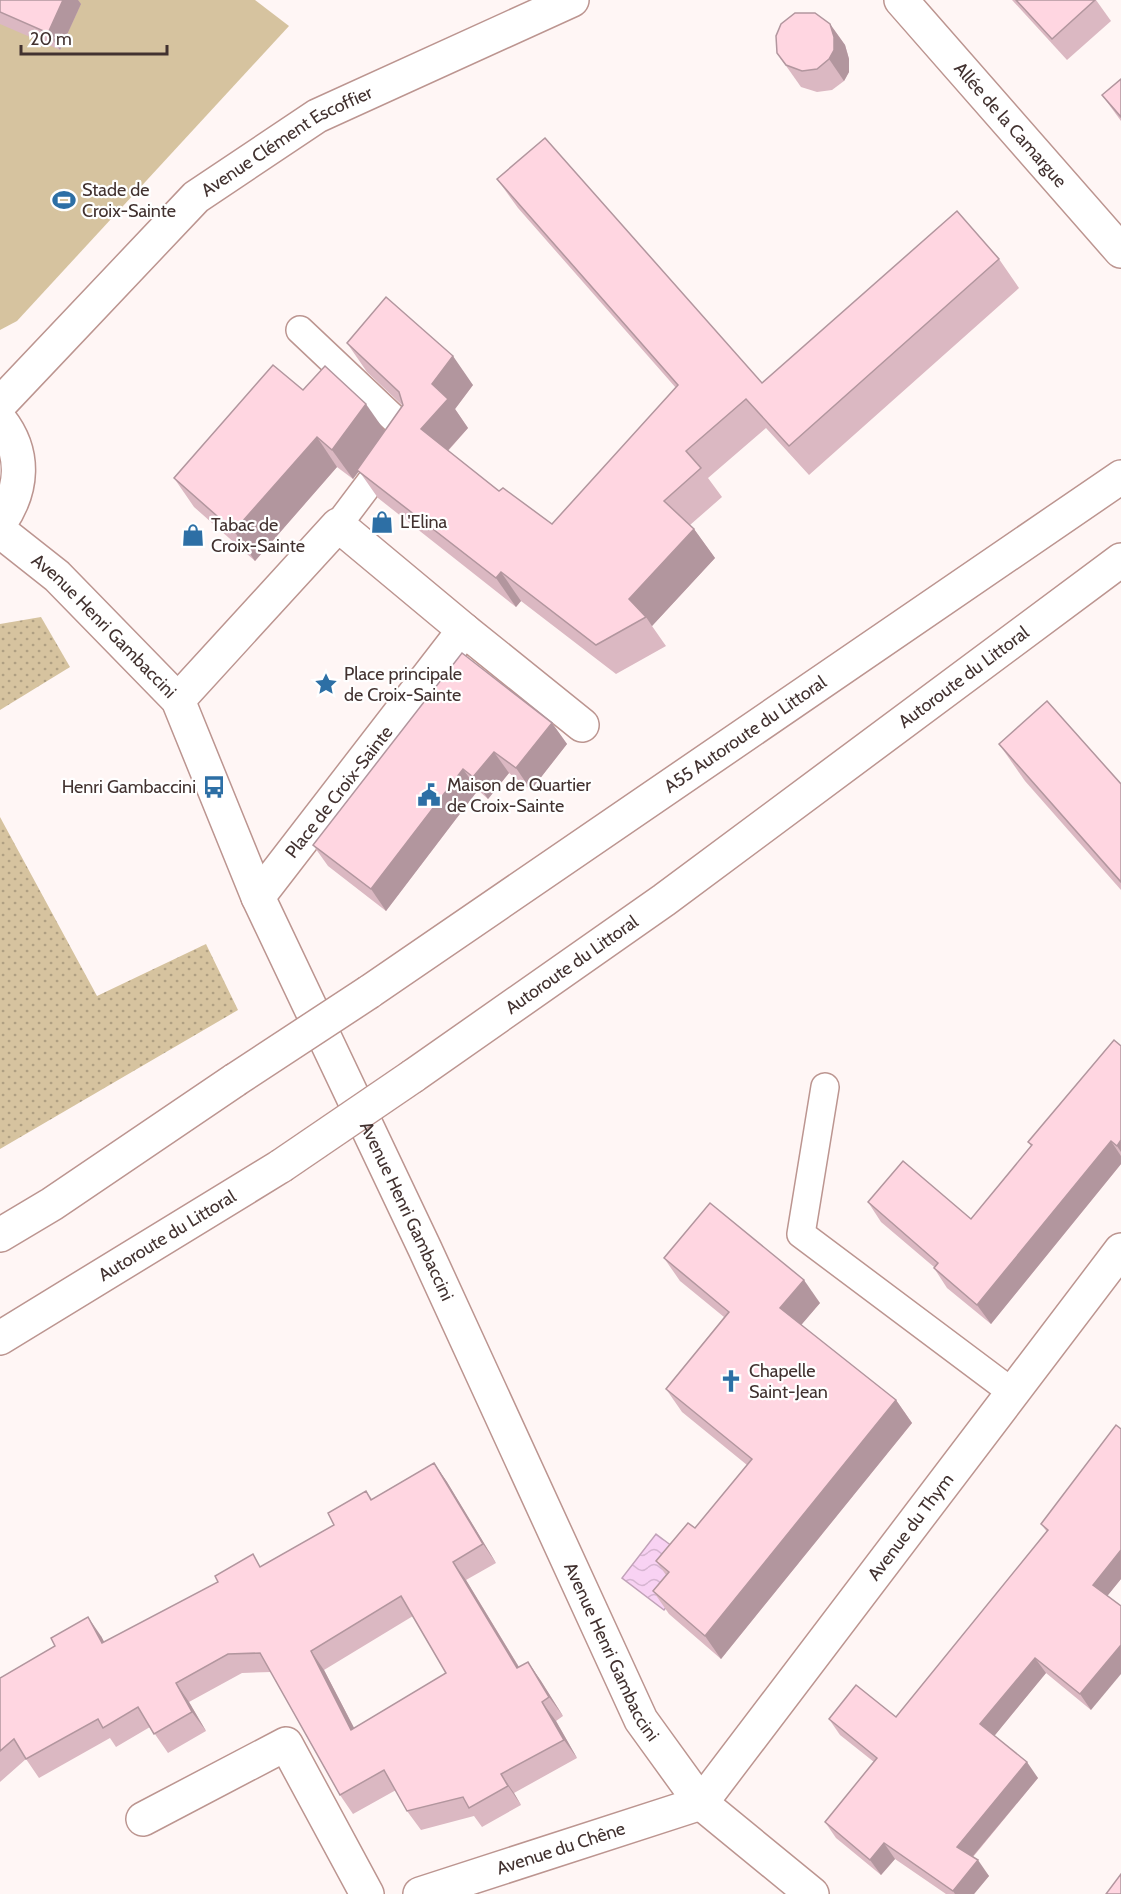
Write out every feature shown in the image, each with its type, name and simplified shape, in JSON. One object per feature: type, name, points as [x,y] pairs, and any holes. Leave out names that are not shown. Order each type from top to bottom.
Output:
[{"type":"main road","name":"Avenue Clément Escoffier","points":[[0,404],[196,196],[317,116],[572,0]]},
{"type":"main road","name":"Allée de la Camargue","points":[[901,0],[1121,251]]},
{"type":"main road","points":[[0,420],[9,432],[18,457],[19,483],[12,507],[0,523]]},
{"type":"main road","name":"A55 Autoroute du Littoral","points":[[0,1235],[52,1204],[369,992],[945,600],[1121,477]]},
{"type":"main road","points":[[178,700],[338,525],[582,725]]},
{"type":"main road","name":"Avenue Henri Gambaccini","points":[[0,531],[57,576],[178,700],[258,897],[420,1238],[641,1720],[701,1803],[812,1894]]},
{"type":"main road","name":"Autoroute du Littoral","points":[[0,1338],[281,1166],[413,1076],[664,900],[1121,560]]},
{"type":"main road","name":"Place de Croix-Sainte","points":[[258,897],[464,630]]},
{"type":"main road","name":"Avenue du Thym","points":[[701,1803],[1121,1250]]},
{"type":"main road","points":[[143,1819],[286,1744],[367,1894]]},
{"type":"main road","name":"Avenue du Chêne","points":[[420,1894],[701,1803]]},
{"type":"lane","points":[[300,330],[408,432],[338,525]]},
{"type":"lane","points":[[825,1088],[801,1234],[1013,1393]]},
{"type":"shaded area","name":"Stade de Croix-Sainte","points":[[0,0],[255,0],[289,26],[17,321],[0,330]]},
{"type":"shaded area","points":[[41,617],[70,667],[0,710],[0,624]]},
{"type":"shaded area","points":[[0,817],[97,996],[206,944],[238,1010],[0,1149]]},
{"type":"water","points":[[656,1534],[685,1556],[675,1596],[664,1610],[622,1578]]},
{"type":"building","points":[[0,0],[63,0],[48,33],[0,12]]},
{"type":"building","points":[[1016,0],[1095,0],[1052,39]]},
{"type":"building","points":[[795,13],[815,13],[830,24],[834,37],[834,50],[829,59],[817,69],[802,71],[786,65],[777,53],[776,36],[781,24]]},
{"type":"building","points":[[1121,79],[1121,117],[1102,95]]},
{"type":"building","points":[[545,138],[762,383],[957,211],[999,259],[789,446],[746,399],[686,451],[701,468],[664,501],[694,529],[629,599],[646,617],[596,645],[501,572],[496,578],[357,470],[403,405],[399,392],[347,343],[386,297],[453,356],[432,384],[448,399],[421,429],[499,491],[503,488],[552,524],[678,385],[497,179]]},
{"type":"building","points":[[273,365],[303,390],[325,366],[366,404],[332,450],[317,437],[234,531],[174,478]]},
{"type":"building","name":"Maison de Quartier de Croix-Sainte","points":[[462,653],[552,723],[516,768],[494,752],[473,777],[463,769],[371,889],[313,845]]},
{"type":"building","points":[[1047,701],[1121,784],[1121,882],[999,744]]},
{"type":"building","points":[[1114,1040],[1121,1046],[1121,1140],[1117,1146],[1111,1141],[977,1305],[934,1268],[938,1263],[868,1202],[903,1161],[971,1219],[1032,1145],[1028,1142]]},
{"type":"building","points":[[710,1203],[804,1280],[780,1308],[896,1400],[705,1636],[653,1591],[669,1572],[656,1561],[688,1523],[695,1528],[752,1459],[666,1389],[729,1312],[664,1258]]},
{"type":"building","points":[[1116,1425],[1121,1429],[1121,1550],[1093,1585],[1121,1606],[1121,1645],[1080,1694],[1035,1658],[980,1724],[1027,1762],[957,1847],[978,1860],[953,1891],[884,1843],[870,1860],[825,1822],[877,1758],[829,1719],[856,1685],[896,1717],[1048,1530],[1041,1524]]},
{"type":"building","points":[[434,1463],[483,1544],[453,1562],[517,1668],[528,1662],[549,1697],[542,1702],[564,1740],[501,1774],[508,1786],[469,1808],[463,1797],[407,1811],[384,1770],[340,1795],[260,1653],[228,1654],[176,1683],[192,1712],[154,1734],[138,1707],[103,1728],[98,1719],[26,1759],[14,1739],[0,1751],[0,1678],[55,1646],[51,1638],[88,1617],[102,1643],[218,1582],[215,1576],[253,1554],[260,1567],[334,1525],[328,1513],[366,1491],[371,1500]],"holes":[[[401,1596],[446,1673],[351,1730],[311,1651]]]},
{"type":"building","points":[[1121,1874],[1121,1894],[1106,1894]]},
{"type":"place","name":"Stade de Croix-Sainte","points":[[64,200]]},
{"type":"place","name":"L'Elina","points":[[382,522]]},
{"type":"place","name":"Tabac de Croix-Sainte","points":[[193,535]]},
{"type":"place","name":"Place principale de Croix-Sainte","points":[[326,684]]},
{"type":"place","name":"Henri Gambaccini","points":[[214,787]]},
{"type":"place","name":"Maison de Quartier de Croix-Sainte","points":[[429,795]]},
{"type":"place","name":"Chapelle Saint-Jean","points":[[731,1381]]}]
